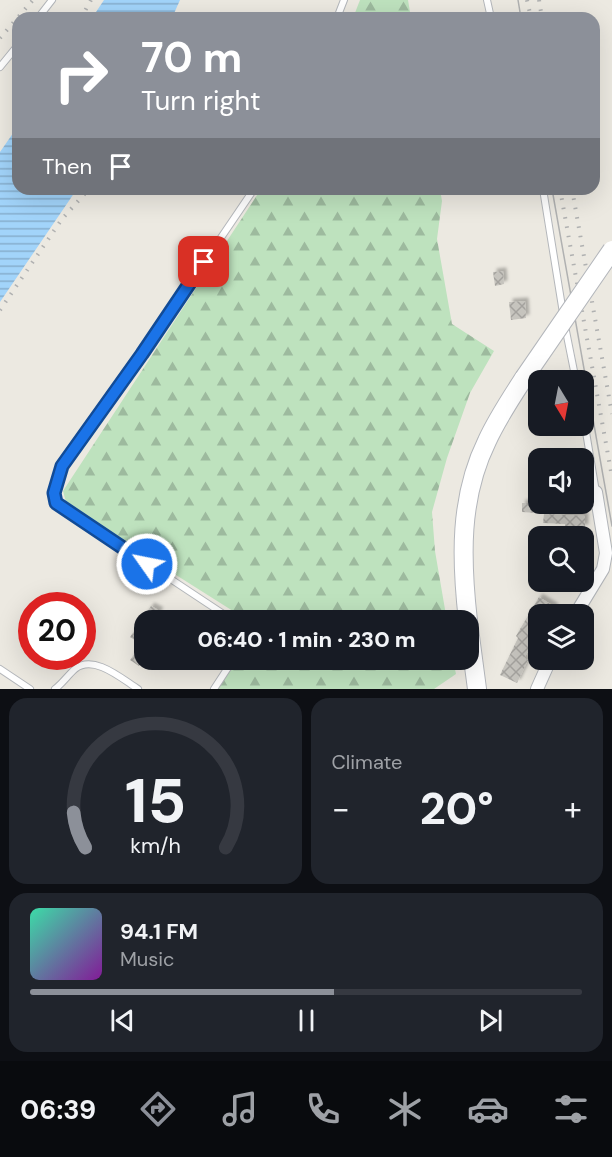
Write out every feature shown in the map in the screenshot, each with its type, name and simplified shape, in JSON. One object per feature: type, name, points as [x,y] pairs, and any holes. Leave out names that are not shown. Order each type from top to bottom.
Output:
[{"type":"main road","points":[[467,610],[463,579],[465,512],[471,481],[487,440],[504,408],[612,250]]},
{"type":"main road","points":[[474,670],[477,689]]},
{"type":"street","points":[[582,604],[603,569],[606,553],[596,492]]},
{"type":"street","points":[[537,689],[546,670]]},
{"type":"lane","points":[[43,12],[52,0]]},
{"type":"lane","points":[[0,67],[12,52]]},
{"type":"lane","points":[[217,610],[56,503],[54,493],[62,466],[142,354],[250,195]]},
{"type":"lane","points":[[544,195],[561,292],[560,300],[574,370]]},
{"type":"lane","points":[[587,436],[596,492]]},
{"type":"lane","points":[[55,689],[76,668],[86,664],[97,665],[138,689]]},
{"type":"lane","points":[[0,669],[30,689]]},
{"type":"lane","points":[[214,689],[226,670]]},
{"type":"green space","points":[[360,0],[408,0],[410,12],[355,12]]},
{"type":"green space","points":[[257,195],[441,195],[437,239],[452,324],[494,351],[470,393],[447,458],[432,512],[435,551],[445,610],[231,610],[67,506],[63,491]]},
{"type":"green space","points":[[230,670],[455,670],[456,674],[434,689],[218,689]]},
{"type":"water","points":[[104,0],[180,0],[175,12],[96,12]]},
{"type":"water","points":[[12,135],[12,195],[73,195],[0,302],[0,152]]},
{"type":"building","points":[[503,271],[504,284],[495,286],[493,272]]},
{"type":"building","points":[[525,301],[526,318],[511,320],[509,302]]},
{"type":"building","points":[[522,503],[528,503],[528,512],[522,512]]},
{"type":"building","points":[[544,514],[585,516],[585,526],[543,523]]},
{"type":"building","points":[[539,597],[550,604],[535,604]]},
{"type":"building","points":[[528,616],[528,651],[524,658],[528,660],[517,683],[500,675],[518,638],[516,636]]},
{"type":"tram line","points":[[518,0],[520,12]]},
{"type":"tram line","points":[[553,195],[612,526]]},
{"type":"railway","points":[[23,12],[33,0]]},
{"type":"railway","points":[[84,12],[91,0]]},
{"type":"railway","points":[[527,0],[530,12]]},
{"type":"railway","points":[[539,0],[541,12]]},
{"type":"railway","points":[[0,38],[12,24]]},
{"type":"railway","points":[[0,310],[62,219],[84,195]]},
{"type":"railway","points":[[561,195],[612,477]]},
{"type":"railway","points":[[573,195],[612,414]]},
{"type":"route","points":[[147,564],[56,503],[54,493],[62,466],[204,262]]}]
